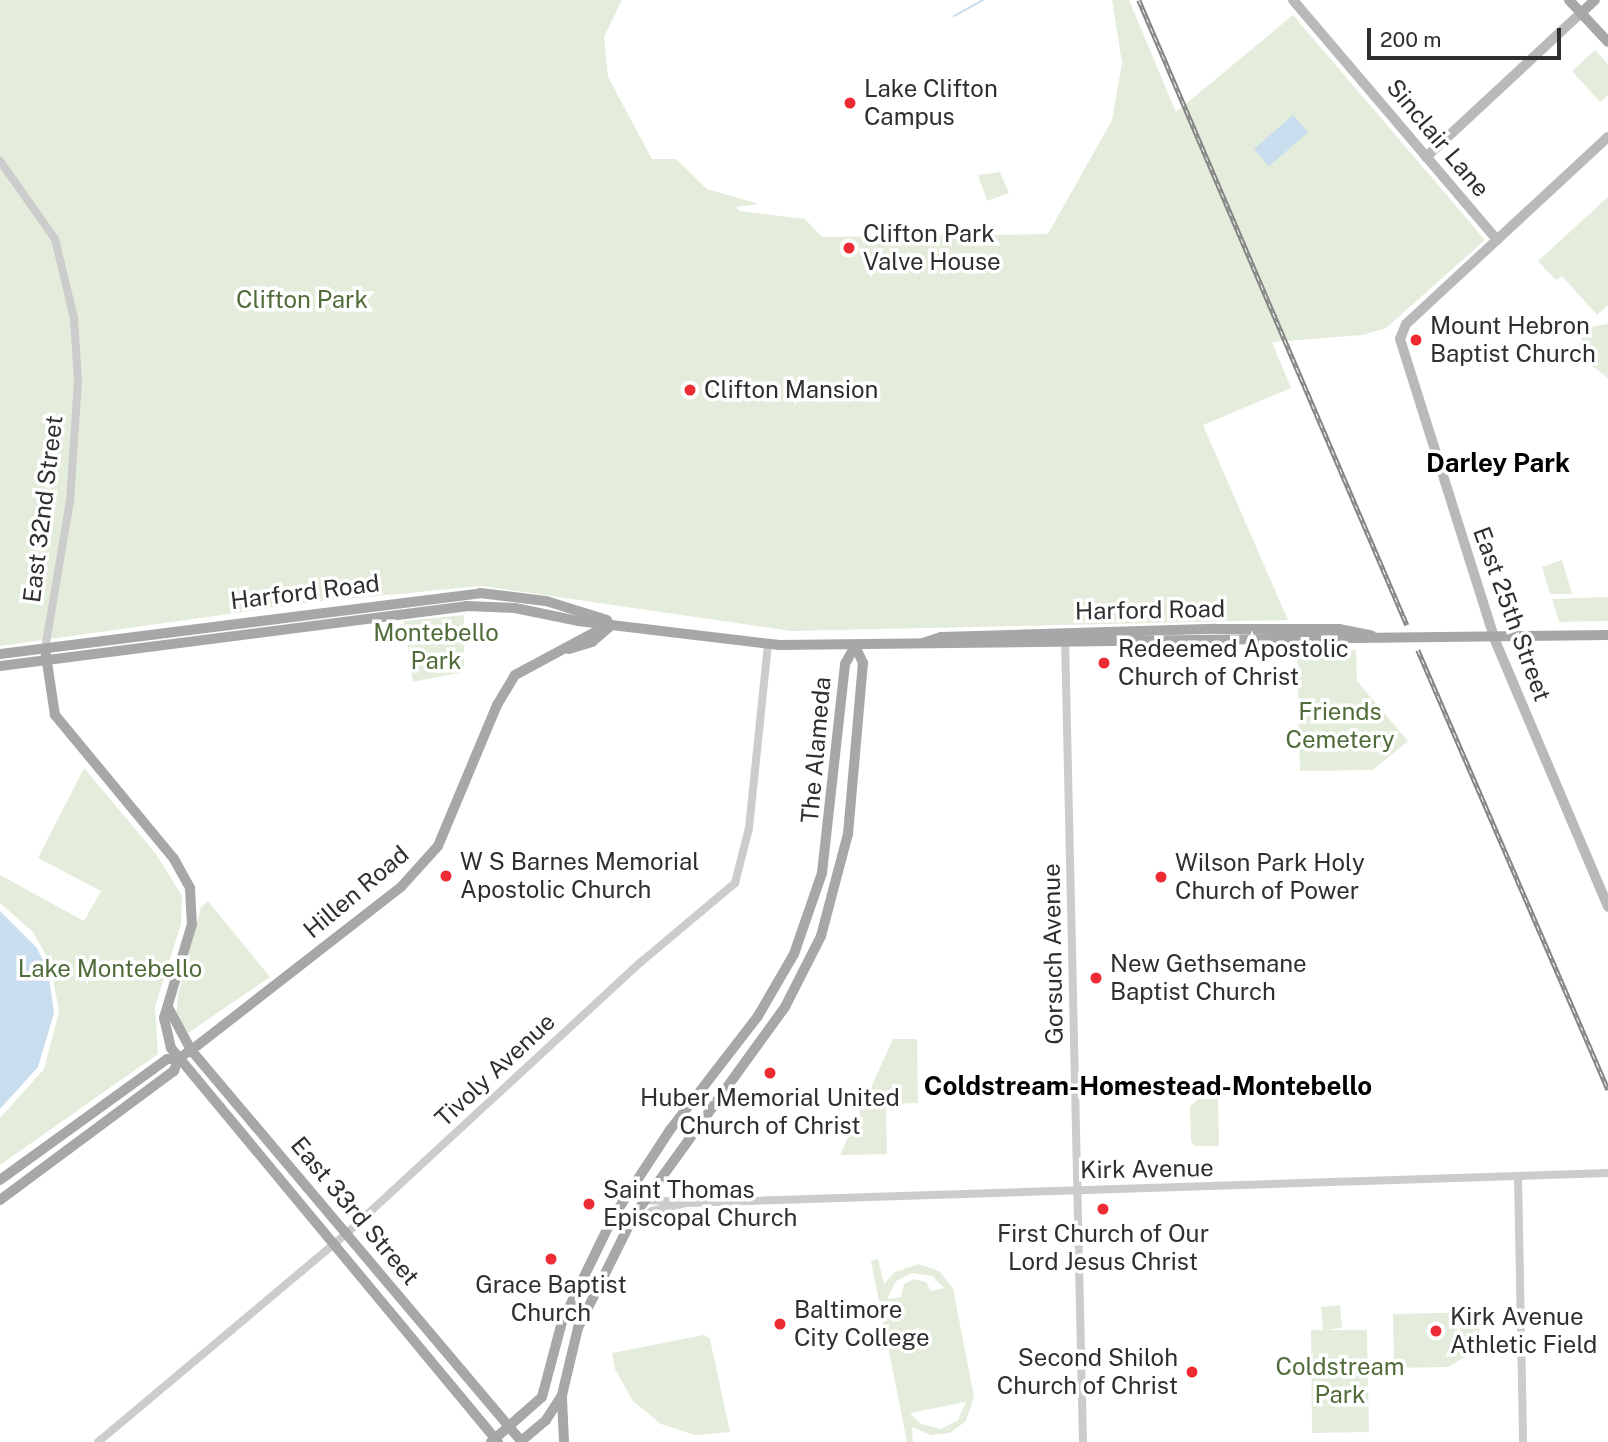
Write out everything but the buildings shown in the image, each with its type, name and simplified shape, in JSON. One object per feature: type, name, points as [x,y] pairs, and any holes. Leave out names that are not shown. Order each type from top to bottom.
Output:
[{"type":"main road","name":"Sinclair Lane","points":[[1293,0],[1497,240]]},
{"type":"main road","points":[[1569,0],[1608,42]]},
{"type":"main road","points":[[1426,157],[1595,0]]},
{"type":"main road","points":[[1497,240],[1608,137]]},
{"type":"main road","name":"East 25th Street","points":[[1497,240],[1403,327],[1402,347],[1494,638],[1608,907]]},
{"type":"main road","name":"Harford Road","points":[[0,666],[44,654],[480,593],[586,610],[613,622]]},
{"type":"main road","name":"Harford Road","points":[[0,654],[44,654],[466,606],[515,608],[578,621],[613,622],[768,645],[855,646],[1065,639],[1494,638],[1608,635]]},
{"type":"main road","points":[[572,642],[579,633],[578,621]]},
{"type":"main road","name":"Hillen Road","points":[[0,1181],[167,1059],[178,1059],[191,1050],[414,874],[445,831],[502,694],[522,668],[613,622]]},
{"type":"main road","name":"Hillen Road","points":[[555,651],[592,642],[613,622]]},
{"type":"main road","name":"The Alameda","points":[[521,1442],[562,1395],[578,1328],[621,1238],[650,1188],[785,1007],[824,930],[848,834],[863,663],[855,646]]},
{"type":"main road","name":"The Alameda","points":[[494,1441],[546,1392],[562,1322],[616,1212],[763,1008],[802,937],[829,839],[845,664],[855,646]]},
{"type":"main road","name":"East 32nd Street","points":[[44,654],[59,721],[186,875]]},
{"type":"main road","name":"East 33rd Street","points":[[186,875],[192,924],[164,1026],[178,1059],[494,1441]]},
{"type":"main road","name":"East 33rd Street","points":[[169,1000],[174,1026],[191,1050],[521,1442]]},
{"type":"main road","name":"Hillen Road","points":[[0,1200],[174,1071],[178,1059]]},
{"type":"main road","points":[[616,1212],[643,1200]]},
{"type":"main road","points":[[562,1395],[564,1442]]},
{"type":"street","name":"East 32nd Street","points":[[0,161],[55,239],[74,318],[75,444],[64,556],[44,654]]},
{"type":"street","name":"Gorsuch Avenue","points":[[1065,639],[1083,1442]]},
{"type":"street","name":"Tivoly Avenue","points":[[98,1442],[346,1234],[641,962],[735,883],[749,828],[768,645]]},
{"type":"street","name":"Kirk Avenue","points":[[621,1238],[645,1214],[686,1203],[1608,1173]]},
{"type":"street","points":[[1518,1176],[1523,1442]]},
{"type":"street","name":"Kirk Avenue","points":[[650,1188],[668,1199]]},
{"type":"street","name":"Kirk Avenue","points":[[643,1200],[668,1199],[686,1203]]},
{"type":"green space","name":"Clifton Park","points":[[0,0],[622,0],[604,37],[608,77],[652,159],[676,159],[707,189],[759,204],[735,207],[740,211],[805,219],[822,237],[1048,234],[1112,120],[1122,63],[1112,0],[1129,0],[1176,112],[1293,15],[1485,240],[1386,328],[1363,335],[1272,342],[1291,388],[1203,425],[1288,620],[791,631],[482,586],[314,602],[0,646]]},
{"type":"green space","points":[[1595,50],[1608,64],[1608,95],[1600,102],[1572,71]]},
{"type":"green space","points":[[1000,172],[1009,193],[987,201],[978,175]]},
{"type":"green space","points":[[1608,197],[1608,305],[1597,315],[1562,276],[1556,280],[1538,261]]},
{"type":"green space","points":[[1608,324],[1608,378],[1587,362],[1579,344],[1588,327]]},
{"type":"green space","points":[[1562,560],[1572,594],[1550,594],[1542,567]]},
{"type":"green space","points":[[1608,597],[1608,621],[1559,622],[1552,599]]},
{"type":"green space","name":"Montebello Park","points":[[464,615],[464,672],[413,682],[404,621]]},
{"type":"green space","name":"Friends Cemetery","points":[[1297,650],[1356,650],[1357,681],[1408,741],[1373,770],[1300,771]]},
{"type":"green space","name":"Lake Montebello","points":[[84,768],[156,854],[182,896],[181,924],[155,1007],[158,1054],[0,1165],[0,1118],[44,1069],[59,1012],[50,962],[33,932],[0,903],[0,875],[84,921],[101,891],[38,858]]},
{"type":"green space","points":[[208,901],[270,977],[188,1033],[176,1017],[178,995],[201,907]]},
{"type":"green space","points":[[893,1039],[917,1039],[918,1103],[886,1104],[887,1154],[840,1155]]},
{"type":"green space","points":[[1198,1099],[1218,1099],[1219,1146],[1195,1146],[1191,1141],[1190,1106]]},
{"type":"green space","points":[[878,1259],[884,1284],[895,1272],[919,1264],[939,1271],[953,1288],[974,1397],[966,1421],[950,1433],[931,1435],[912,1427],[913,1442],[907,1442],[871,1261]],"holes":[[[912,1273],[932,1276],[944,1288],[931,1291],[926,1282],[914,1279],[904,1284],[901,1297],[887,1299],[896,1281]],[[966,1402],[958,1420],[941,1429],[921,1424],[910,1413]]]},
{"type":"green space","name":"Coldstream Park","points":[[1340,1305],[1342,1328],[1326,1330],[1367,1330],[1369,1432],[1312,1433],[1311,1330],[1323,1330],[1321,1307]]},
{"type":"green space","name":"Kirk Avenue Athletic Field","points":[[1479,1312],[1480,1348],[1448,1367],[1394,1368],[1393,1314]]},
{"type":"green space","points":[[704,1335],[710,1339],[730,1432],[695,1435],[661,1424],[633,1401],[615,1369],[612,1353]]},
{"type":"water","points":[[1293,115],[1308,132],[1269,166],[1254,149]]},
{"type":"water","name":"Lake Montebello","points":[[0,911],[37,948],[48,971],[54,1013],[38,1067],[0,1109]]},
{"type":"waterway","points":[[954,16],[983,0]]},
{"type":"railway","points":[[1139,0],[1407,625]]},
{"type":"railway","points":[[1418,650],[1608,1090]]},
{"type":"place","name":"Lake Clifton Campus","points":[[850,103]]},
{"type":"place","name":"Clifton Park Valve House","points":[[849,248]]},
{"type":"place","name":"Mount Hebron Baptist Church","points":[[1416,340]]},
{"type":"place","name":"Clifton Mansion","points":[[690,390]]},
{"type":"place","name":"Redeemed Apostolic Church of Christ","points":[[1104,663]]},
{"type":"place","name":"W S Barnes Memorial Apostolic Church","points":[[446,876]]},
{"type":"place","name":"Wilson Park Holy Church of Power","points":[[1161,877]]},
{"type":"place","name":"New Gethsemane Baptist Church","points":[[1096,978]]},
{"type":"place","name":"Huber Memorial United Church of Christ","points":[[770,1073]]},
{"type":"place","name":"Saint Thomas Episcopal Church","points":[[589,1204]]},
{"type":"place","name":"First Church of Our Lord Jesus Christ","points":[[1103,1209]]},
{"type":"place","name":"Grace Baptist Church","points":[[551,1259]]},
{"type":"place","name":"Baltimore City College","points":[[780,1324]]},
{"type":"place","name":"Kirk Avenue Athletic Field","points":[[1436,1331]]},
{"type":"place","name":"Second Shiloh Church of Christ","points":[[1192,1372]]},
{"type":"district","name":"Darley Park","points":[[1498,463]]},
{"type":"district","name":"Coldstream-Homestead-Montebello","points":[[1148,1086]]}]
